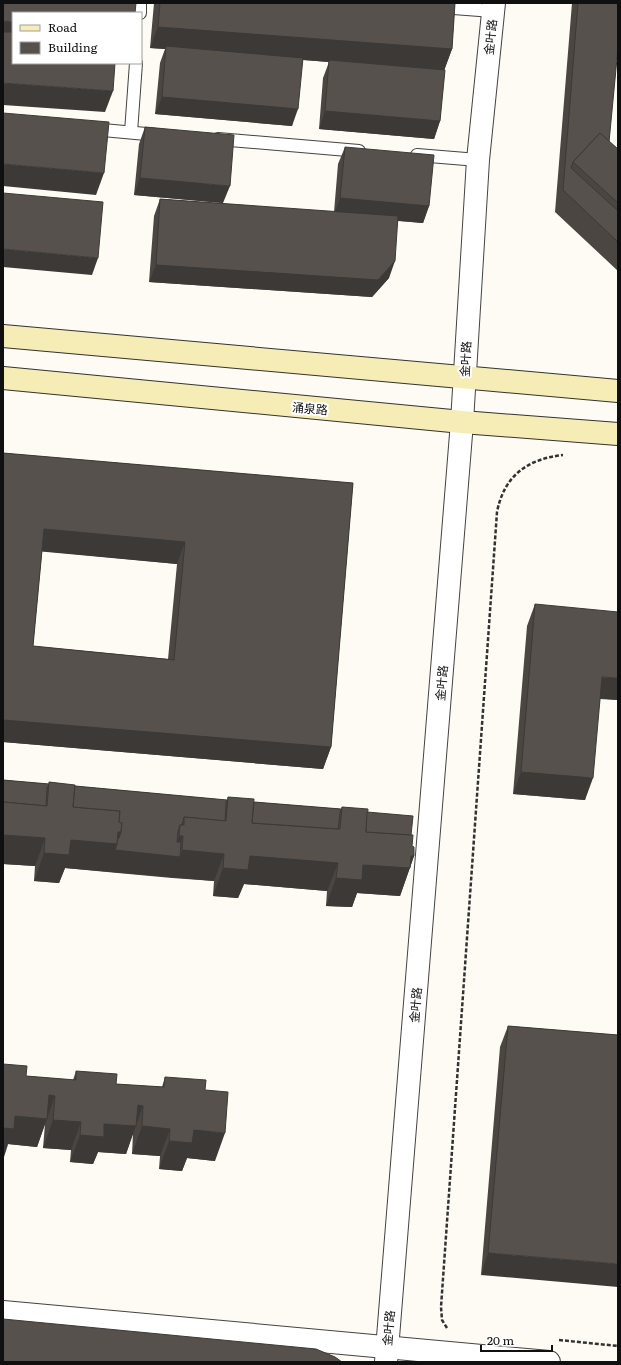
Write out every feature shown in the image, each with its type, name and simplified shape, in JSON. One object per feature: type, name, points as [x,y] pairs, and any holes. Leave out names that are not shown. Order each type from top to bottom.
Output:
[{"type":"main road","points":[[3,336],[618,392]]},
{"type":"main road","name":"涌泉路","points":[[3,378],[462,422],[618,434]]},
{"type":"street","name":"金叶路","points":[[386,1354],[462,422],[478,160],[493,7]]},
{"type":"street","points":[[3,1312],[386,1354],[548,1362]]},
{"type":"lane","points":[[432,6],[493,7]]},
{"type":"lane","points":[[131,132],[136,64]]},
{"type":"lane","points":[[78,128],[170,136]]},
{"type":"lane","points":[[210,139],[367,151]]},
{"type":"lane","points":[[407,155],[478,160]]},
{"type":"path","points":[[452,1329],[444,1327],[441,1307],[496,512],[500,496],[507,482],[536,462],[550,456],[568,454]]},
{"type":"path","points":[[555,1340],[618,1346]]},
{"type":"building","points":[[3,3],[136,3],[135,12],[12,12],[12,22],[3,21]]},
{"type":"building","points":[[160,3],[455,3],[452,49],[158,27]]},
{"type":"building","points":[[578,3],[618,3],[618,48],[609,142],[600,133],[573,162],[571,168],[618,211],[618,242],[563,190]]},
{"type":"building","points":[[3,32],[12,32],[12,64],[115,64],[113,91],[3,83]]},
{"type":"building","points":[[166,46],[303,58],[298,109],[162,97]]},
{"type":"building","points":[[329,60],[445,70],[440,121],[325,111]]},
{"type":"building","points":[[3,113],[109,122],[104,173],[3,164]]},
{"type":"building","points":[[145,127],[234,135],[230,186],[140,178]]},
{"type":"building","points":[[600,133],[618,149],[618,203],[573,162]]},
{"type":"building","points":[[345,147],[434,155],[429,206],[340,198]]},
{"type":"building","points":[[3,193],[103,202],[98,258],[3,249]]},
{"type":"building","points":[[160,199],[398,216],[395,261],[378,280],[156,265]]},
{"type":"building","points":[[3,453],[353,483],[331,747],[3,720]],"holes":[[[44,529],[185,542],[174,660],[33,646]]]},
{"type":"building","points":[[535,604],[618,612],[618,678],[602,677],[593,778],[521,772]]},
{"type":"building","points":[[3,780],[49,784],[47,788],[46,806],[3,802]]},
{"type":"building","points":[[49,782],[75,785],[73,807],[120,811],[119,822],[122,823],[121,832],[118,832],[117,844],[71,840],[69,855],[44,853],[45,838],[3,835],[3,802],[47,806]]},
{"type":"building","points":[[75,786],[227,800],[225,821],[184,817],[182,825],[180,825],[178,831],[177,842],[181,842],[180,857],[115,850],[121,832],[122,823],[119,822],[120,811],[73,807]]},
{"type":"building","points":[[228,797],[254,799],[252,823],[340,829],[342,807],[368,809],[366,832],[413,835],[412,846],[414,847],[414,856],[411,856],[410,868],[363,865],[362,880],[336,878],[338,863],[250,856],[248,870],[223,868],[224,854],[182,850],[183,836],[179,836],[180,825],[184,825],[184,817],[226,821]]},
{"type":"building","points":[[254,802],[341,809],[338,829],[252,823]]},
{"type":"building","points":[[367,812],[413,816],[411,835],[366,832]]},
{"type":"building","points":[[508,1026],[618,1035],[618,1264],[488,1253]]},
{"type":"building","points":[[3,1064],[27,1066],[26,1076],[76,1080],[76,1071],[117,1074],[116,1084],[164,1087],[165,1077],[206,1080],[205,1090],[228,1092],[225,1133],[194,1130],[192,1143],[169,1141],[170,1129],[142,1126],[143,1106],[138,1105],[136,1126],[104,1124],[104,1137],[80,1135],[81,1122],[53,1120],[55,1096],[49,1095],[47,1119],[15,1116],[14,1129],[3,1128]]},
{"type":"building","points":[[3,1319],[316,1349],[335,1357],[342,1362],[3,1362]]}]
